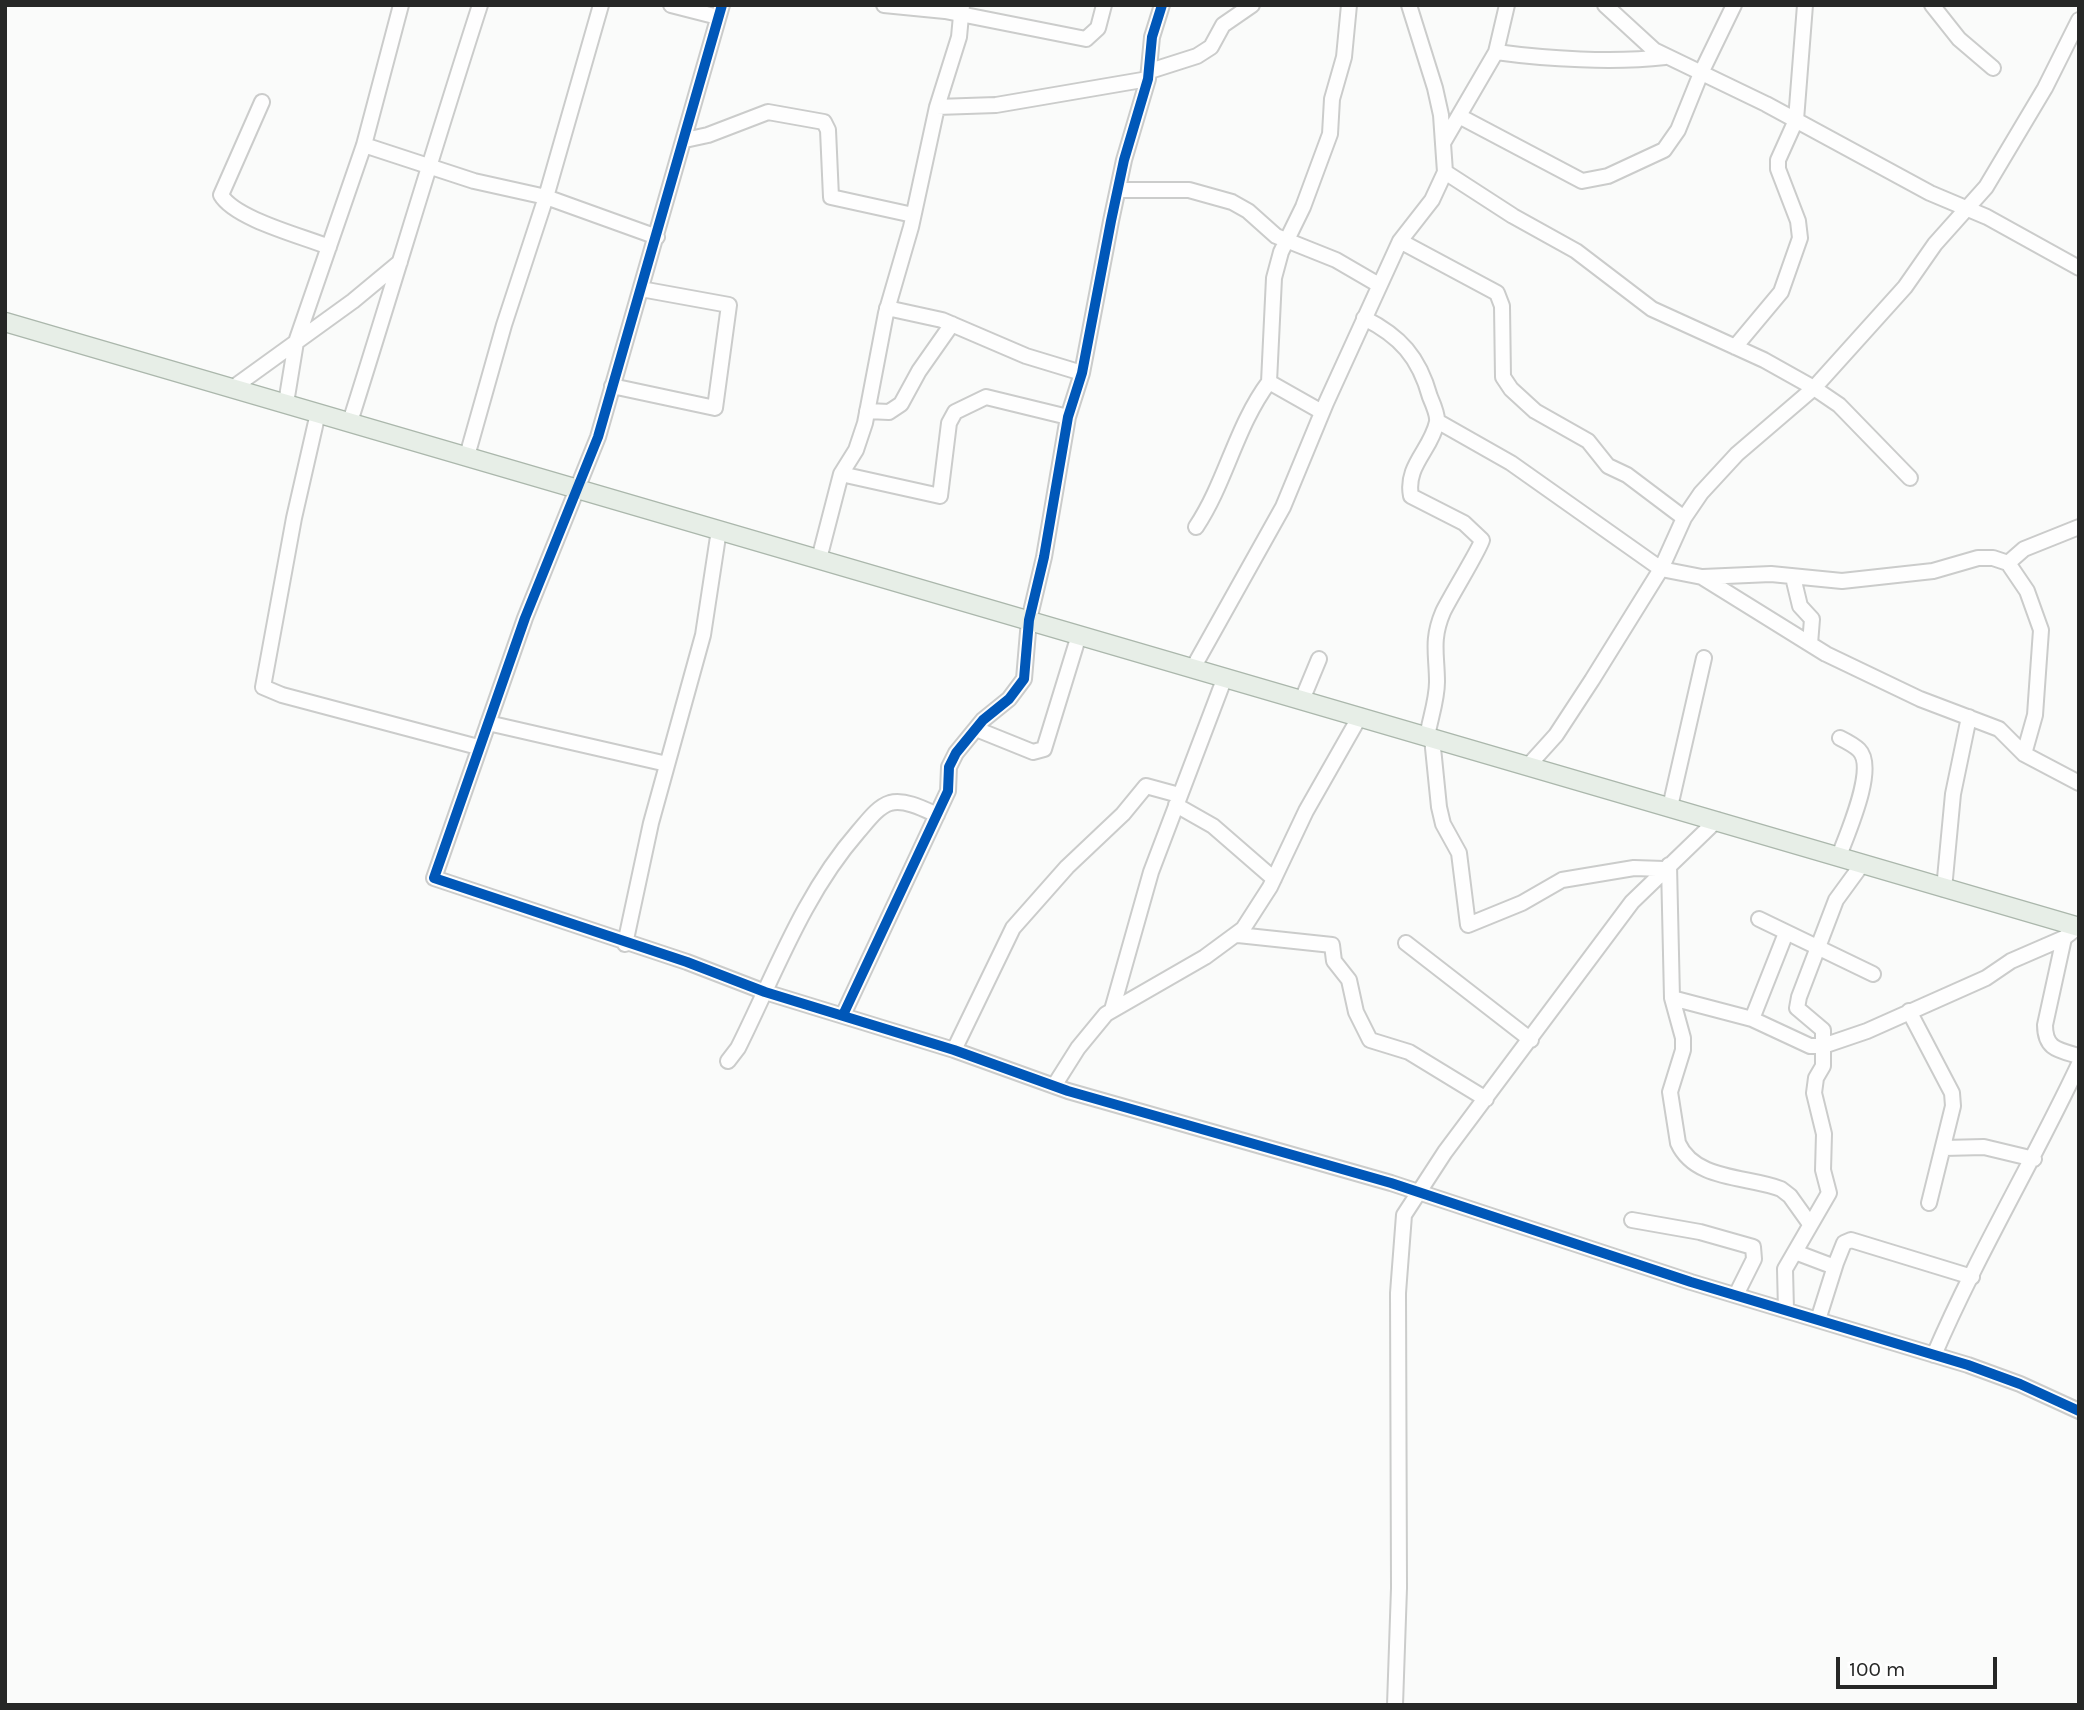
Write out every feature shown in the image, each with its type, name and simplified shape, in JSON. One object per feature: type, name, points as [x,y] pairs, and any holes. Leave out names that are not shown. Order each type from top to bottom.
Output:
[{"type":"main road","points":[[5,323],[234,387],[1717,820],[1944,888],[2074,931]]},
{"type":"street","points":[[286,403],[296,342],[364,145],[401,5]]},
{"type":"street","points":[[350,422],[431,168],[447,103],[480,5]]},
{"type":"street","points":[[467,456],[601,5]]},
{"type":"street","points":[[671,5],[720,11],[598,437],[525,618],[434,878],[625,944],[687,962],[765,992],[954,1050],[1054,1087],[1419,1191],[1736,1295],[1934,1355],[2020,1384],[2079,1412]]},
{"type":"street","points":[[884,5],[962,10],[1086,39],[1098,28],[1104,5]]},
{"type":"street","points":[[843,1015],[948,791],[949,767],[976,729],[1022,685],[1029,620],[1049,535],[1068,417],[1082,373],[1124,160],[1149,75],[1152,37],[1163,5]]},
{"type":"street","points":[[937,107],[996,105],[1149,75],[1197,56],[1211,47],[1218,30],[1252,5]]},
{"type":"street","points":[[1196,527],[1223,478],[1236,440],[1269,382],[1271,298],[1281,253],[1319,166],[1329,134],[1332,99],[1344,57],[1349,5]]},
{"type":"street","points":[[1193,668],[1283,507],[1322,412],[1400,241],[1432,200],[1445,172],[1435,88],[1409,5]]},
{"type":"street","points":[[1443,143],[1496,52],[1507,5]]},
{"type":"street","points":[[1605,5],[1654,50],[1666,57],[1796,120],[1930,193],[1968,209],[2079,268]]},
{"type":"street","points":[[1459,116],[1555,170],[1582,181],[1597,179],[1656,156],[1664,150],[1688,108],[1700,74],[1734,5]]},
{"type":"street","points":[[1735,347],[1781,292],[1800,238],[1798,221],[1778,169],[1781,148],[1796,120],[1805,5]]},
{"type":"street","points":[[1932,5],[1959,39],[1993,68]]},
{"type":"street","points":[[819,559],[841,474],[856,450],[867,411],[887,308],[913,215],[937,107],[959,37],[962,10]]},
{"type":"street","points":[[1528,766],[1556,735],[1661,569],[1684,518],[1701,493],[1737,454],[1814,388],[1905,286],[1936,244],[1986,187],[2045,88],[2079,20]]},
{"type":"street","points":[[1496,52],[1583,59],[1639,60],[1666,57]]},
{"type":"street","points":[[262,102],[221,195],[226,204],[242,213],[328,247]]},
{"type":"street","points":[[685,140],[708,135],[768,112],[824,122],[828,130],[831,197],[913,215]]},
{"type":"street","points":[[364,145],[431,168],[546,197],[657,237]]},
{"type":"street","points":[[1445,172],[1513,216],[1576,251],[1652,309],[1735,347],[1814,388],[1839,405],[1910,478]]},
{"type":"street","points":[[1120,190],[1189,190],[1232,202],[1287,242],[1336,260],[1379,285]]},
{"type":"street","points":[[1400,241],[1497,293],[1502,306],[1503,377],[1511,389],[1535,411],[1588,441],[1608,466],[1627,475],[1684,518]]},
{"type":"street","points":[[234,387],[353,301],[401,261]]},
{"type":"street","points":[[612,386],[715,408],[729,305],[641,289]]},
{"type":"street","points":[[887,308],[952,324],[1026,356],[1082,373]]},
{"type":"street","points":[[1364,318],[1395,335],[1412,353],[1426,381],[1437,421],[1409,483],[1411,496],[1464,523],[1477,533],[1482,543],[1462,573],[1437,629],[1434,664],[1437,682],[1429,737],[1443,824],[1459,853],[1468,925],[1522,903],[1562,880],[1634,868],[1666,867]]},
{"type":"street","points":[[867,411],[889,412],[901,404],[919,371],[952,324]]},
{"type":"street","points":[[1269,382],[1322,412]]},
{"type":"street","points":[[841,474],[940,496],[949,423],[956,412],[986,397],[1068,417]]},
{"type":"street","points":[[318,413],[294,518],[263,687],[282,695],[478,747]]},
{"type":"street","points":[[1437,421],[1511,463],[1661,569],[1702,576],[1759,574],[1831,581],[1933,571],[1978,558],[1993,558],[2008,563],[2027,591],[2040,630],[2035,715],[2024,754]]},
{"type":"street","points":[[2008,563],[2024,549],[2079,527]]},
{"type":"street","points":[[625,944],[667,764],[703,635],[719,530]]},
{"type":"street","points":[[1702,576],[1810,644],[1891,686],[1999,729],[2024,754],[2079,783]]},
{"type":"street","points":[[1793,577],[1801,606],[1812,619],[1810,644]]},
{"type":"street","points":[[976,729],[1032,752],[1044,749],[1079,635]]},
{"type":"street","points":[[1670,807],[1704,658]]},
{"type":"street","points":[[1302,700],[1318,659]]},
{"type":"street","points":[[1112,1010],[1151,872],[1225,677]]},
{"type":"street","points":[[1054,1087],[1078,1048],[1112,1010],[1238,935],[1274,879],[1307,811],[1360,716]]},
{"type":"street","points":[[1944,888],[1953,794],[1969,717]]},
{"type":"street","points":[[488,723],[667,764]]},
{"type":"street","points":[[1839,856],[1863,787],[1865,762],[1860,751],[1840,738]]},
{"type":"street","points":[[954,1050],[1000,949],[1031,905],[1123,814],[1146,786],[1177,800],[1213,826],[1274,879]]},
{"type":"street","points":[[728,1060],[738,1048],[804,909],[839,855],[874,813],[895,803],[937,815]]},
{"type":"street","points":[[1395,1705],[1399,1588],[1398,1293],[1402,1226],[1408,1207],[1632,902],[1717,820]]},
{"type":"street","points":[[1786,1310],[1785,1269],[1829,1193],[1823,1170],[1824,1134],[1814,1093],[1816,1078],[1823,1066],[1822,1027],[1797,1008],[1836,900],[1863,863]]},
{"type":"street","points":[[1666,867],[1672,998],[1683,1038],[1683,1050],[1670,1091],[1681,1150],[1708,1171],[1781,1189],[1790,1196],[1810,1224]]},
{"type":"street","points":[[1759,919],[1873,974]]},
{"type":"street","points":[[1672,998],[1752,1019],[1802,1044],[1823,1046],[1867,1031],[1909,1012],[2074,931]]},
{"type":"street","points":[[2074,931],[2045,1025],[2045,1040],[2052,1048],[2079,1056]]},
{"type":"street","points":[[1752,1019],[1786,933]]},
{"type":"street","points":[[1238,935],[1332,945],[1334,961],[1349,980],[1356,1012],[1370,1040],[1409,1052],[1448,1073],[1486,1099]]},
{"type":"street","points":[[1406,943],[1531,1040]]},
{"type":"street","points":[[1909,1012],[1952,1093],[1954,1106],[1929,1203]]},
{"type":"street","points":[[1934,1355],[2079,1064]]},
{"type":"street","points":[[1944,1148],[1984,1147],[2034,1159]]},
{"type":"street","points":[[1632,1220],[1700,1232],[1753,1247],[1754,1259],[1736,1295]]},
{"type":"street","points":[[1818,1320],[1844,1242],[1852,1240],[1972,1277]]},
{"type":"street","points":[[1795,1252],[1825,1265],[1836,1264]]},
{"type":"cycle path","points":[[722,5],[598,437],[525,618],[434,878],[687,962],[765,992],[954,1050],[1068,1091],[1391,1183],[1691,1282],[1968,1365],[2020,1384],[2079,1411]]},
{"type":"cycle path","points":[[843,1015],[948,791],[949,767],[956,753],[983,720],[1009,699],[1024,679],[1029,620],[1044,557],[1068,417],[1082,373],[1124,160],[1148,79],[1152,37],[1162,5]]}]
